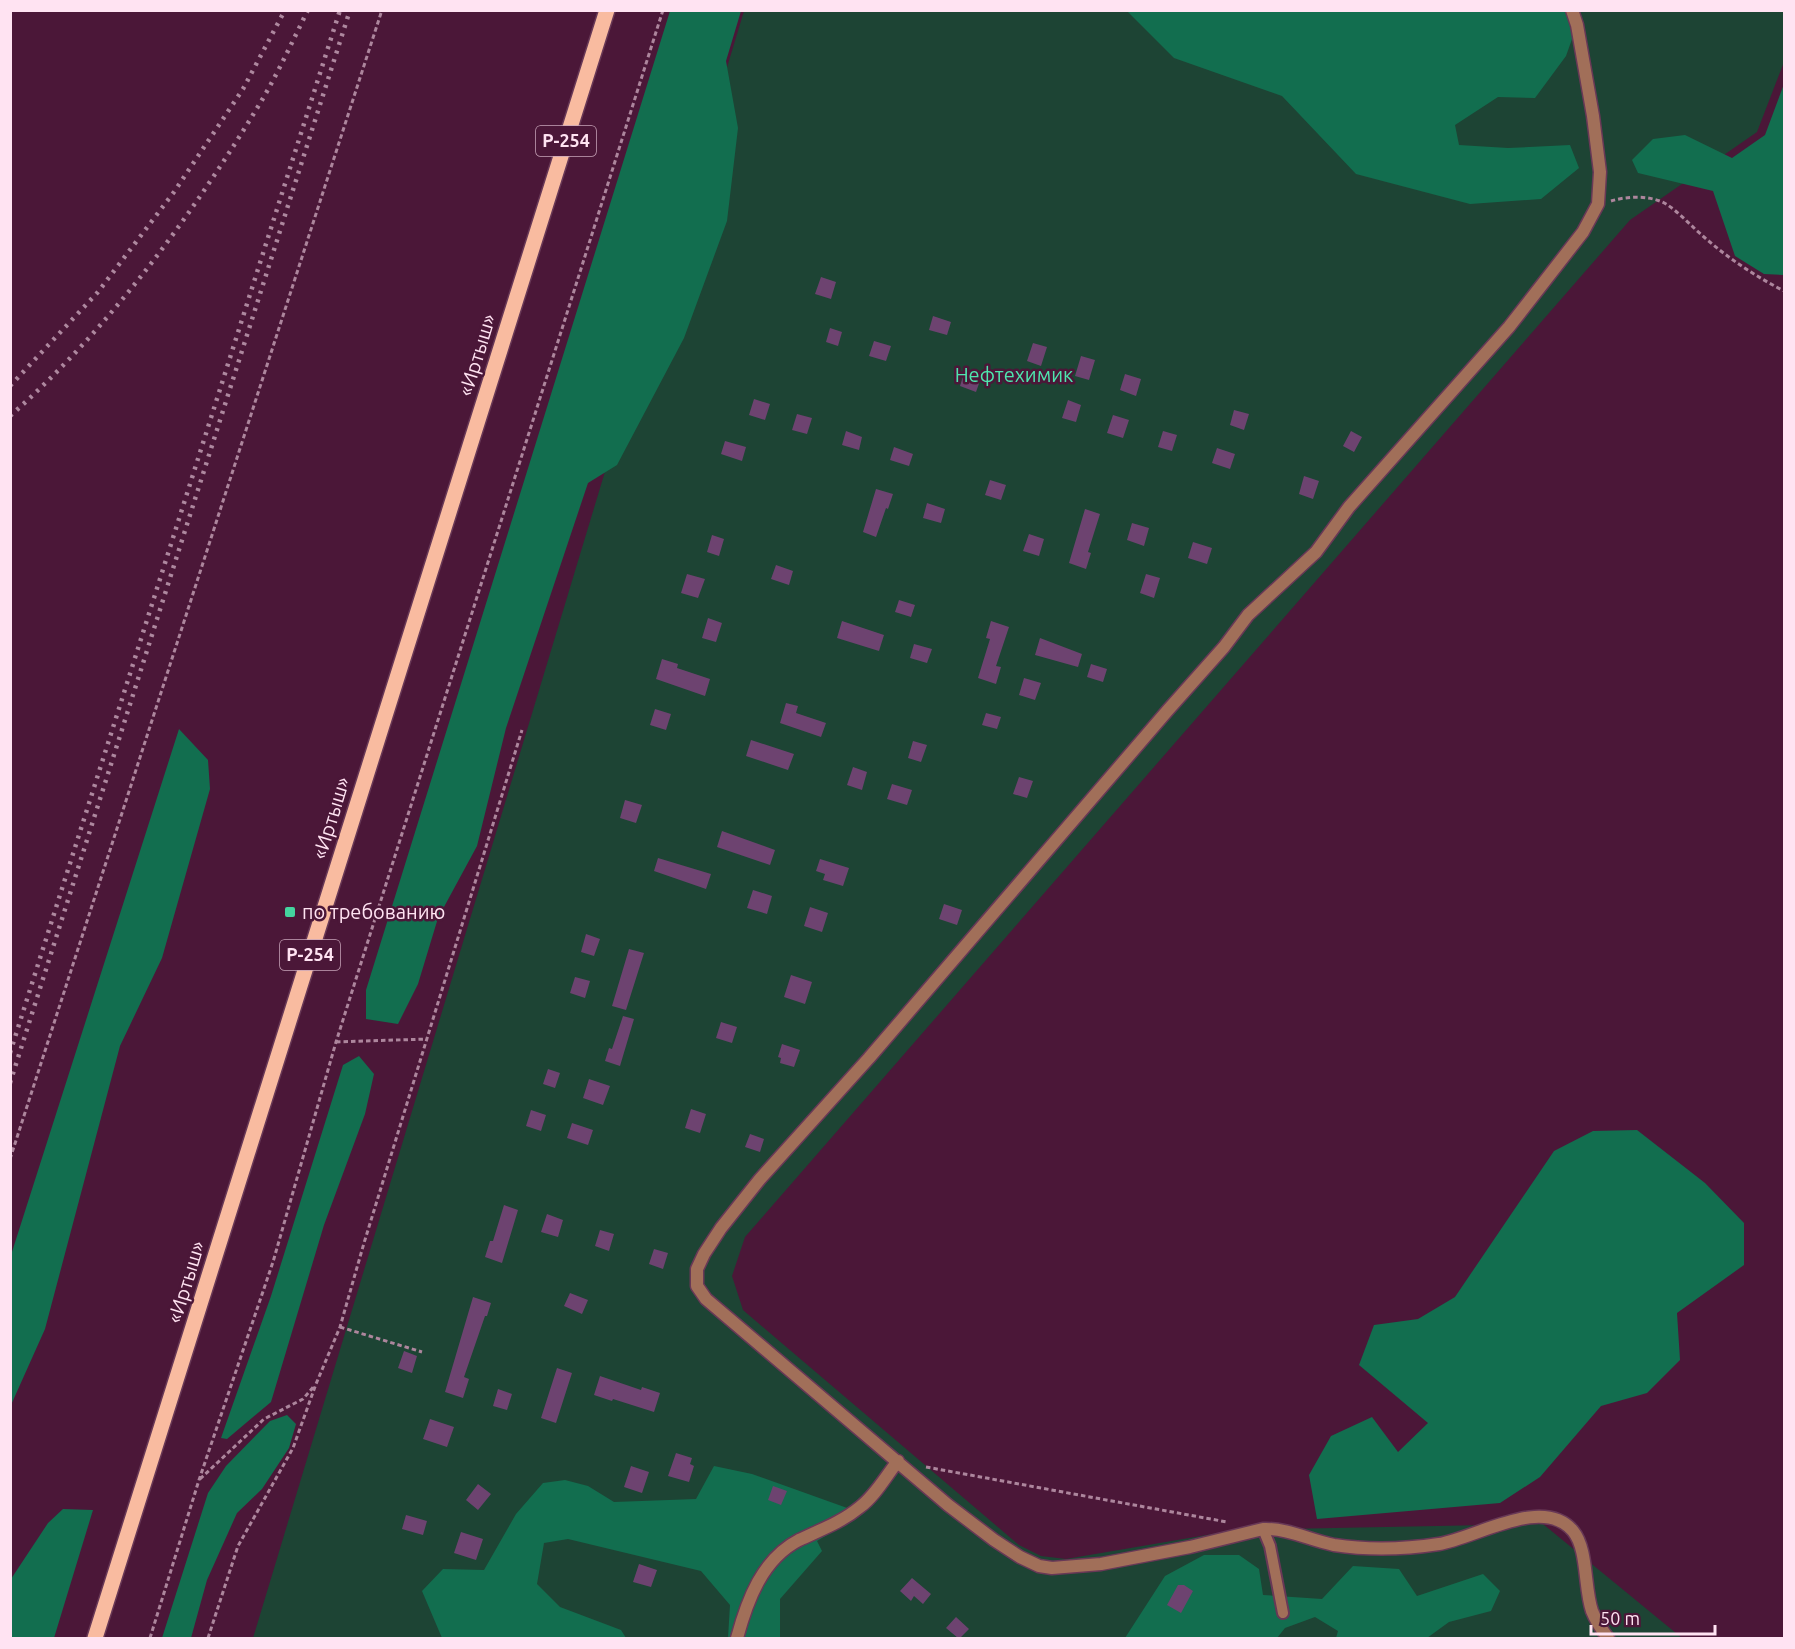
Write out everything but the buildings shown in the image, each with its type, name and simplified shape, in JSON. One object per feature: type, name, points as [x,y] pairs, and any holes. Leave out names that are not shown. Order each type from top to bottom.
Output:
[{"type":"main road","name":"«Иртыш»","points":[[95,1638],[607,10]]},
{"type":"street","points":[[1572,10],[1577,24],[1593,116],[1600,172],[1598,204],[1583,232],[1509,327],[1349,507],[1316,552],[1248,615],[1224,647],[876,1049],[759,1179],[704,1254],[697,1269],[696,1279],[697,1286],[706,1299],[948,1505],[1020,1557],[1045,1567],[1072,1568],[1101,1564],[1274,1528],[1340,1545],[1403,1547],[1441,1544],[1480,1533],[1515,1519],[1530,1516],[1547,1517],[1563,1523],[1574,1532],[1584,1557],[1586,1584],[1592,1610],[1598,1625],[1608,1638]]},
{"type":"street","points":[[737,1638],[749,1598],[764,1573],[780,1554],[798,1541],[840,1521],[862,1506],[898,1461]]},
{"type":"lane","points":[[1263,1529],[1270,1546],[1283,1614]]},
{"type":"path","points":[[10,1159],[382,10]]},
{"type":"path","points":[[150,1638],[273,1262],[336,1042],[663,10]]},
{"type":"path","points":[[1598,204],[1617,199],[1636,198],[1665,203],[1724,254],[1756,277],[1785,291]]},
{"type":"path","points":[[208,1638],[238,1546],[293,1448],[340,1327],[522,730]]},
{"type":"path","points":[[336,1042],[427,1040]]},
{"type":"path","points":[[340,1327],[422,1352]]},
{"type":"path","points":[[200,1480],[264,1419],[303,1399],[316,1384]]},
{"type":"path","points":[[898,1461],[1228,1522]]},
{"type":"green space","points":[[670,11],[741,11],[726,61],[738,128],[727,221],[684,338],[617,465],[588,483],[506,728],[477,846],[438,918],[418,984],[398,1024],[366,1019],[366,990]]},
{"type":"green space","name":"Нефтехимик","points":[[744,11],[1784,11],[1784,62],[1757,132],[1630,220],[745,1237],[732,1276],[743,1310],[1019,1545],[1041,1556],[1066,1559],[1236,1530],[1543,1524],[1682,1638],[253,1638]]},
{"type":"green space","points":[[1127,11],[1572,11],[1577,25],[1566,56],[1535,98],[1498,97],[1455,125],[1459,145],[1508,148],[1570,145],[1579,168],[1541,199],[1470,204],[1356,174],[1282,96],[1174,58]]},
{"type":"green space","points":[[1784,84],[1784,275],[1764,274],[1735,256],[1713,191],[1638,173],[1632,160],[1653,139],[1685,135],[1732,158],[1765,135]]},
{"type":"green space","points":[[179,729],[208,760],[210,789],[162,958],[120,1046],[45,1329],[11,1405],[11,1255]]},
{"type":"green space","points":[[359,1056],[374,1074],[365,1114],[324,1225],[271,1402],[227,1439],[221,1438],[271,1296],[343,1065]]},
{"type":"green space","points":[[1637,1130],[1705,1183],[1744,1223],[1744,1265],[1677,1313],[1680,1360],[1647,1393],[1601,1406],[1540,1477],[1500,1503],[1317,1519],[1309,1475],[1331,1436],[1372,1417],[1398,1452],[1428,1423],[1359,1365],[1374,1325],[1418,1319],[1455,1297],[1554,1151],[1593,1131]]},
{"type":"green space","points":[[287,1415],[296,1424],[289,1448],[262,1489],[237,1513],[207,1580],[191,1638],[162,1638],[208,1493],[226,1466],[270,1421]]},
{"type":"green space","points":[[714,1466],[752,1474],[850,1509],[850,1521],[817,1541],[822,1551],[780,1599],[780,1638],[728,1638],[730,1605],[701,1571],[568,1539],[544,1543],[537,1584],[560,1607],[621,1630],[626,1638],[442,1638],[422,1591],[443,1569],[484,1570],[516,1514],[543,1483],[565,1480],[588,1486],[614,1502],[696,1499]]},
{"type":"green space","points":[[63,1509],[93,1510],[54,1638],[11,1638],[11,1579],[48,1523]]},
{"type":"green space","points":[[1204,1555],[1239,1555],[1259,1569],[1263,1595],[1322,1599],[1353,1566],[1399,1569],[1417,1596],[1483,1574],[1500,1591],[1491,1611],[1449,1622],[1427,1638],[1336,1638],[1338,1631],[1315,1617],[1285,1628],[1277,1638],[1125,1638],[1165,1576]]},
{"type":"railway","points":[[10,386],[98,292],[174,192],[243,89],[285,10]]},
{"type":"railway","points":[[10,416],[47,382],[116,307],[179,226],[262,100],[308,10]]},
{"type":"railway","points":[[10,1053],[340,10]]},
{"type":"railway","points":[[10,1083],[350,10]]},
{"type":"place","name":"по требованию","points":[[290,912]]}]
